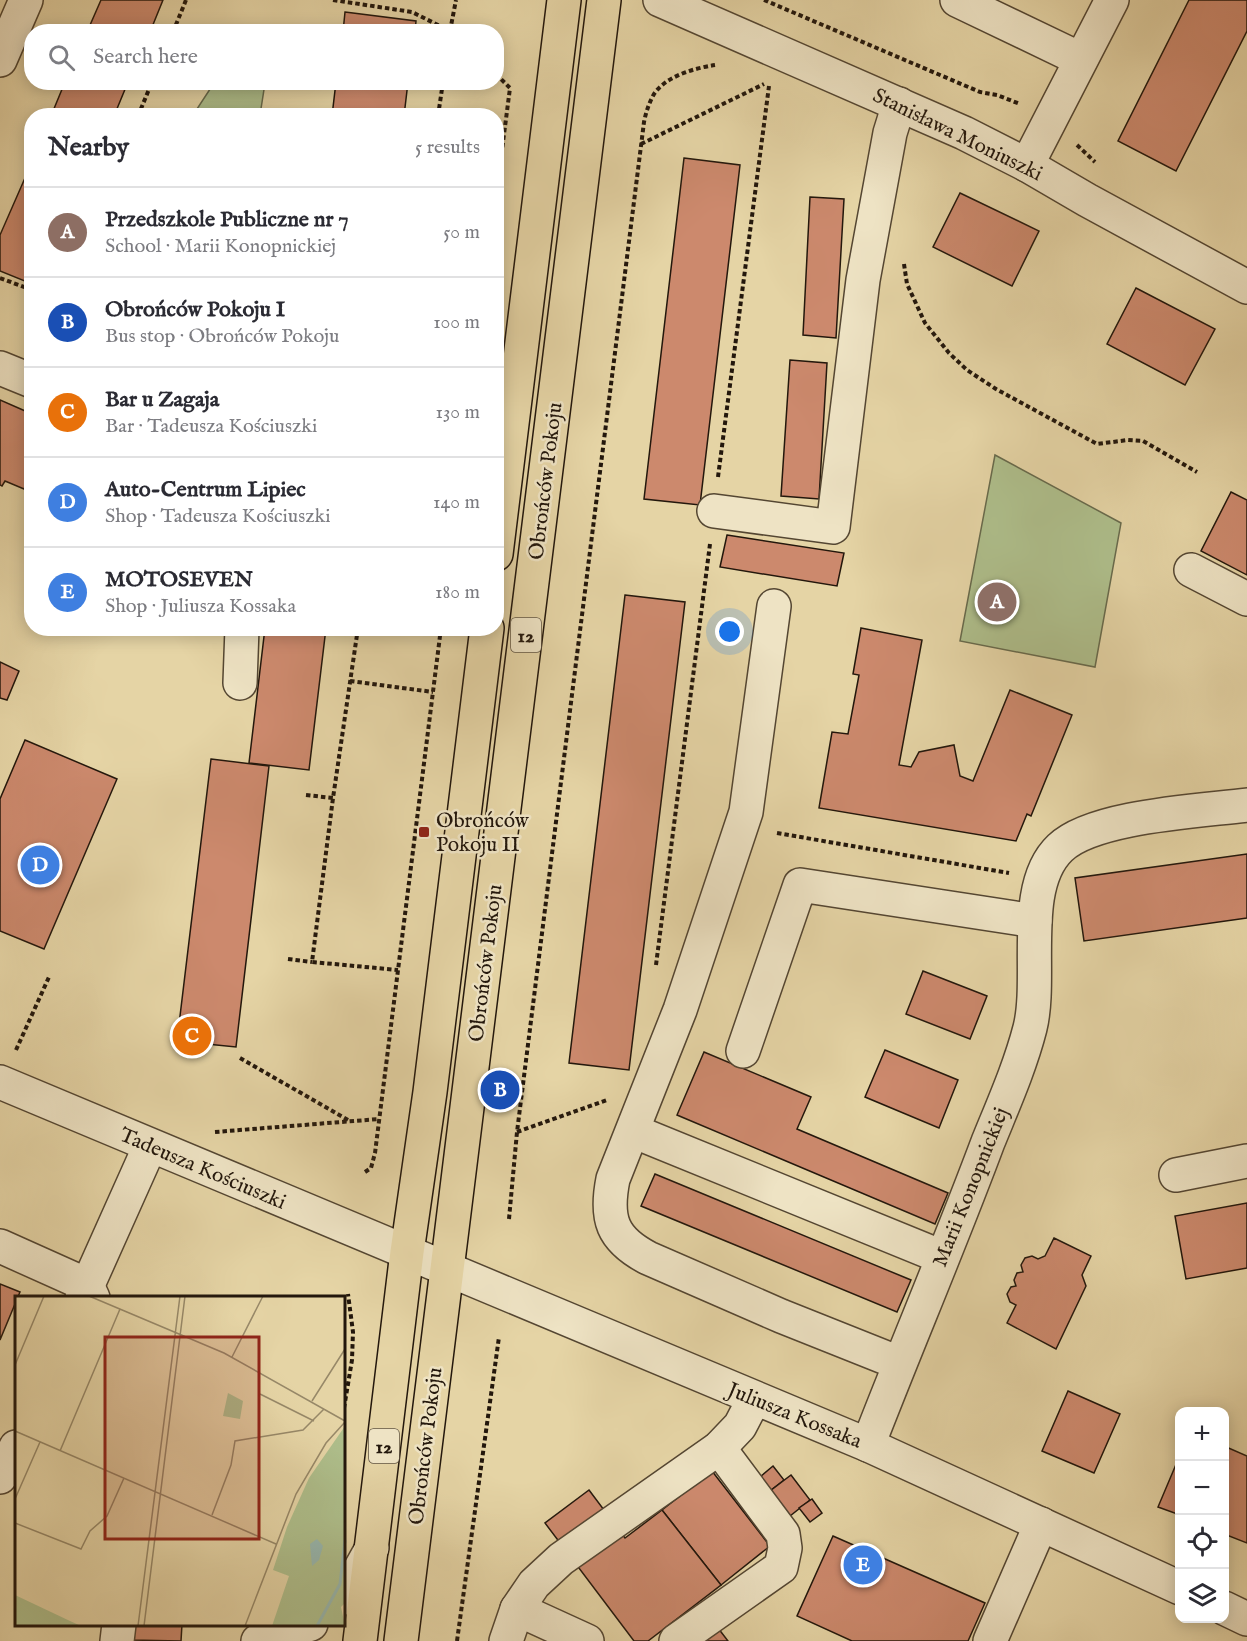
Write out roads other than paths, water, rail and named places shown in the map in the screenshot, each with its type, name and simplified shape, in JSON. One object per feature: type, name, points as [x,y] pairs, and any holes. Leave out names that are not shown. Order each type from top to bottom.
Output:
[{"type":"main road","name":"Obrońców Pokoju","points":[[504,489],[564,0]]},
{"type":"main road","name":"Obrońców Pokoju","points":[[401,1641],[604,0]]},
{"type":"main road","name":"Obrońców Pokoju","points":[[360,1641],[486,636]]},
{"type":"street","points":[[0,60],[26,0]]},
{"type":"street","name":"Stanisława Moniuszki","points":[[660,0],[964,133],[1027,165],[1247,287]]},
{"type":"street","points":[[957,0],[1080,59]]},
{"type":"street","points":[[1027,165],[1112,0]]},
{"type":"street","points":[[714,511],[833,527],[863,280],[890,133],[899,104]]},
{"type":"street","points":[[0,369],[24,378]]},
{"type":"street","points":[[1191,570],[1247,599]]},
{"type":"street","points":[[774,606],[746,812],[680,1010],[612,1179],[609,1196],[611,1217],[617,1235],[630,1249],[781,1316],[899,1363]]},
{"type":"street","points":[[240,683],[242,636]]},
{"type":"street","name":"Marii Konopnickiej","points":[[868,1445],[899,1363],[968,1197],[1026,1043],[1034,1006],[1037,900],[1048,865],[1058,850],[1075,837],[1092,830],[1120,822],[1247,805]]},
{"type":"street","points":[[743,1051],[800,885],[1035,921]]},
{"type":"street","name":"Tadeusza Kościuszki","points":[[0,1082],[407,1252]]},
{"type":"street","points":[[633,1131],[942,1257]]},
{"type":"street","points":[[0,1246],[87,1293],[150,1146]]},
{"type":"street","points":[[1176,1175],[1247,1161]]},
{"type":"street","name":"Juliusza Kossaka","points":[[407,1252],[868,1445],[1175,1586]]},
{"type":"street","points":[[506,1641],[518,1609],[534,1584],[561,1559],[719,1448],[740,1425],[754,1399]]},
{"type":"street","points":[[676,1641],[781,1567],[785,1548],[783,1534],[719,1448]]},
{"type":"street","points":[[0,1477],[15,1449]]},
{"type":"street","points":[[990,1641],[1041,1524]]},
{"type":"street","points":[[345,1596],[372,1548]]},
{"type":"street","points":[[518,1609],[587,1641]]},
{"type":"street","points":[[1229,1610],[1247,1619]]},
{"type":"street","points":[[117,1641],[119,1626]]},
{"type":"street","points":[[258,1641],[305,1626]]},
{"type":"place","name":"Przedszkole Publiczne nr 7","points":[[997,602]]},
{"type":"place","name":"Obrońców Pokoju II","points":[[424,832]]},
{"type":"place","name":"Auto-Centrum Lipiec","points":[[40,865]]},
{"type":"place","name":"Bar u Zagaja","points":[[192,1036]]},
{"type":"place","name":"Obrońców Pokoju I","points":[[500,1090]]},
{"type":"place","name":"MOTOSEVEN","points":[[863,1565]]}]
